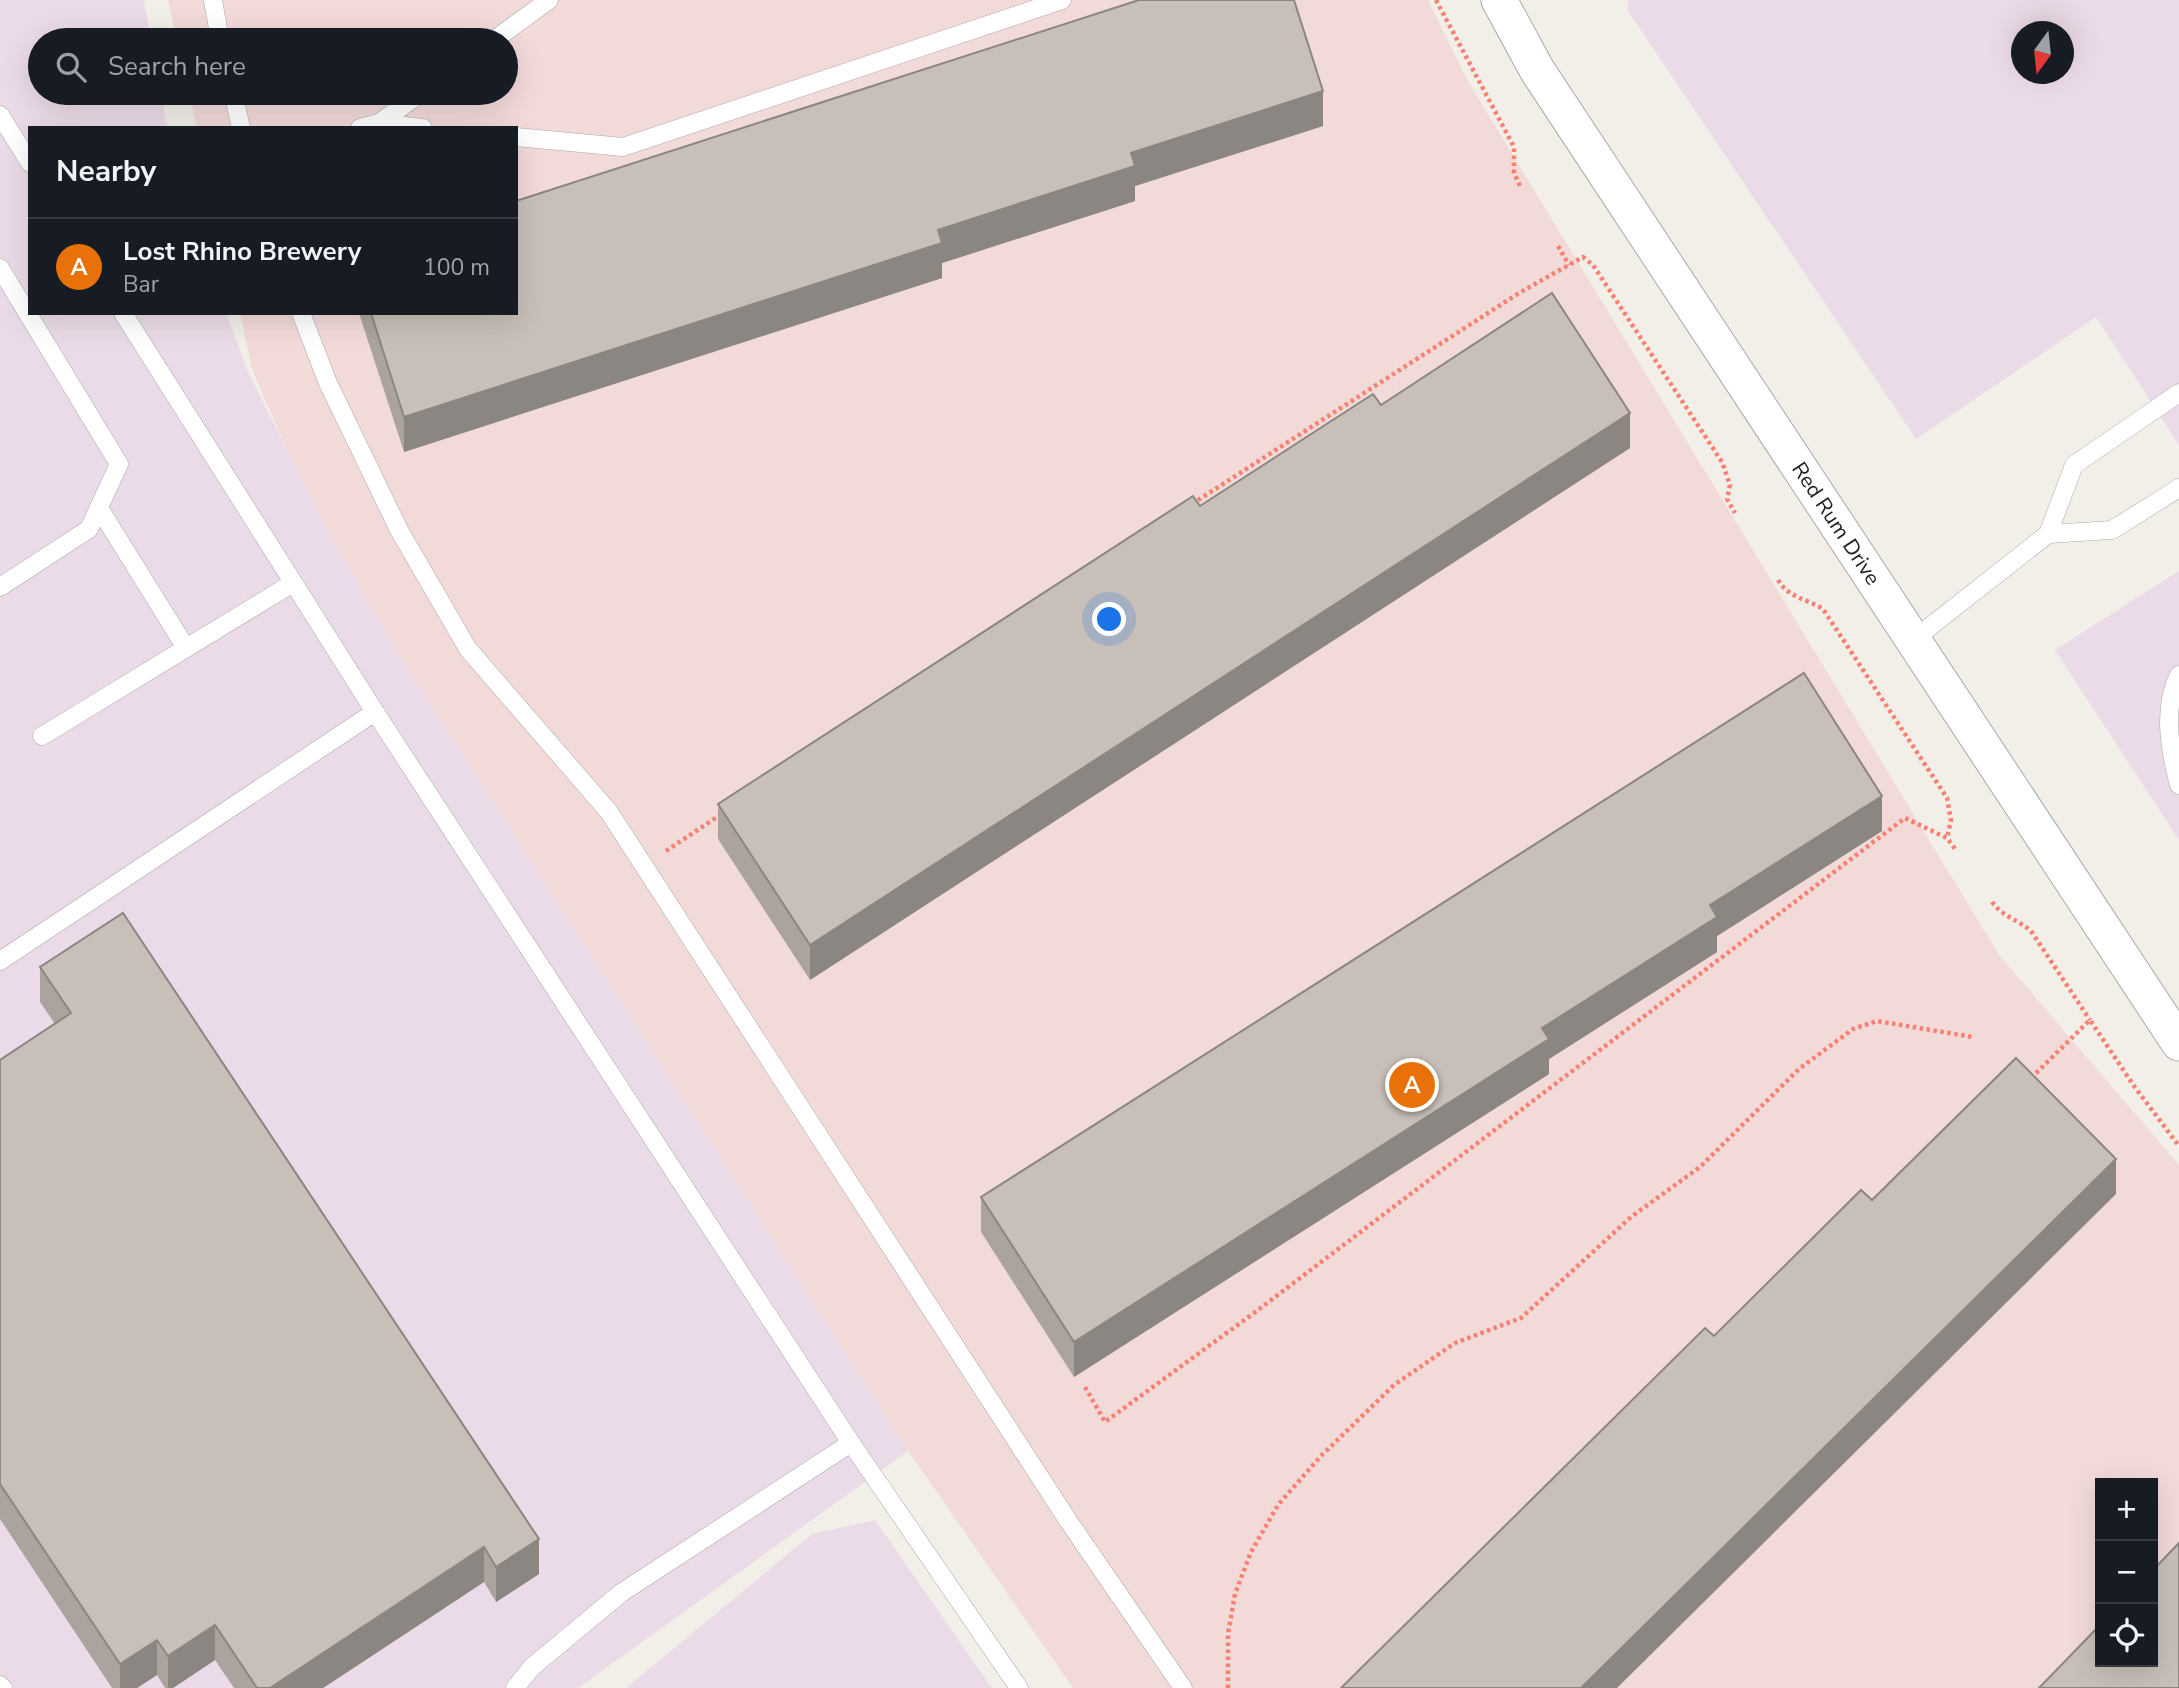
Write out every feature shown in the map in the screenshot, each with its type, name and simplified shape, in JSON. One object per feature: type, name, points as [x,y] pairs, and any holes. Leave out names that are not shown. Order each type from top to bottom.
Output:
[{"type":"street","name":"Red Rum Drive","points":[[1499,0],[1537,70],[2179,1043]]},
{"type":"lane","points":[[213,0],[218,28]]},
{"type":"lane","points":[[511,28],[550,0]]},
{"type":"lane","points":[[518,137],[623,147],[1062,0]]},
{"type":"lane","points":[[236,105],[241,126]]},
{"type":"lane","points":[[368,126],[379,123],[404,105]]},
{"type":"lane","points":[[0,115],[28,160]]},
{"type":"lane","points":[[379,123],[405,126]]},
{"type":"lane","points":[[0,268],[28,314]]},
{"type":"lane","points":[[0,587],[89,529],[119,464],[29,315]]},
{"type":"lane","points":[[124,315],[375,712],[851,1443],[1019,1688]]},
{"type":"lane","points":[[302,315],[328,383],[399,530],[468,649],[609,812],[1061,1511],[1183,1688]]},
{"type":"lane","points":[[1913,640],[2048,534],[2074,465],[2179,393]]},
{"type":"lane","points":[[2048,534],[2112,530],[2179,488]]},
{"type":"lane","points":[[99,508],[186,648]]},
{"type":"lane","points":[[41,736],[293,583]]},
{"type":"lane","points":[[2179,675],[2169,717],[2171,753],[2179,785]]},
{"type":"lane","points":[[0,961],[375,712]]},
{"type":"lane","points":[[515,1688],[532,1667],[621,1593],[851,1443]]},
{"type":"path","points":[[1436,0],[1514,147],[1514,173],[1520,186]]},
{"type":"path","points":[[1558,246],[1569,265]]},
{"type":"path","points":[[1191,505],[1519,293],[1583,257],[1593,265],[1722,463],[1730,485],[1727,499],[1735,513]]},
{"type":"path","points":[[1777,580],[1786,593],[1809,600],[1823,609],[1947,797],[1951,820],[1947,838]]},
{"type":"path","points":[[644,866],[734,806]]},
{"type":"path","points":[[1085,1387],[1105,1422],[1258,1310],[1905,818],[1947,838],[1956,850]]},
{"type":"path","points":[[1992,902],[2000,913],[2020,921],[2031,931],[2134,1086],[2179,1146]]},
{"type":"path","points":[[2029,1081],[2090,1020]]},
{"type":"path","points":[[1228,1688],[1228,1634],[1235,1594],[1251,1552],[1278,1505],[1320,1457],[1394,1385],[1455,1343],[1521,1318],[1631,1217],[1700,1167],[1799,1069],[1853,1029],[1877,1021],[1973,1037]]},
{"type":"shaded area","points":[[0,0],[144,0],[149,28],[28,28],[28,105],[163,105],[167,126],[28,126],[28,315],[227,315],[249,374],[328,531],[398,653],[908,1451],[578,1688],[0,1688]]},
{"type":"shaded area","points":[[168,0],[1428,0],[1466,78],[1999,955],[2179,1165],[2179,1688],[1073,1688],[409,733],[252,369],[240,315],[518,315],[518,126],[197,126],[192,105],[518,105],[518,28],[174,28]]},
{"type":"shaded area","points":[[1628,0],[2179,0],[2179,445],[2096,317],[1916,439],[1628,11]]},
{"type":"shaded area","points":[[2179,571],[2179,840],[2055,650]]},
{"type":"shaded area","points":[[875,1520],[992,1688],[626,1688],[812,1534]]},
{"type":"building","points":[[1139,0],[1294,0],[1323,91],[1131,153],[1135,166],[938,230],[942,243],[404,417],[372,315],[518,315],[518,200]]},
{"type":"building","points":[[1552,293],[1630,413],[810,945],[718,804],[1193,496],[1200,506],[1373,394],[1381,405]]},
{"type":"building","points":[[1804,673],[1882,796],[1710,905],[1717,917],[1542,1028],[1549,1039],[1074,1342],[981,1197]]},
{"type":"building","points":[[123,913],[539,1539],[496,1567],[484,1547],[270,1688],[257,1688],[215,1625],[168,1656],[157,1640],[120,1664],[0,1484],[0,1060],[71,1013],[40,967]]},
{"type":"building","points":[[2016,1058],[2116,1159],[1581,1688],[1341,1688],[1705,1328],[1714,1336],[1861,1190],[1872,1200]]},
{"type":"building","points":[[2179,1543],[2179,1688],[2039,1688],[2095,1630],[2095,1667],[2158,1667],[2158,1565]]},
{"type":"place","name":"Lost Rhino Brewery","points":[[1412,1085]]}]
